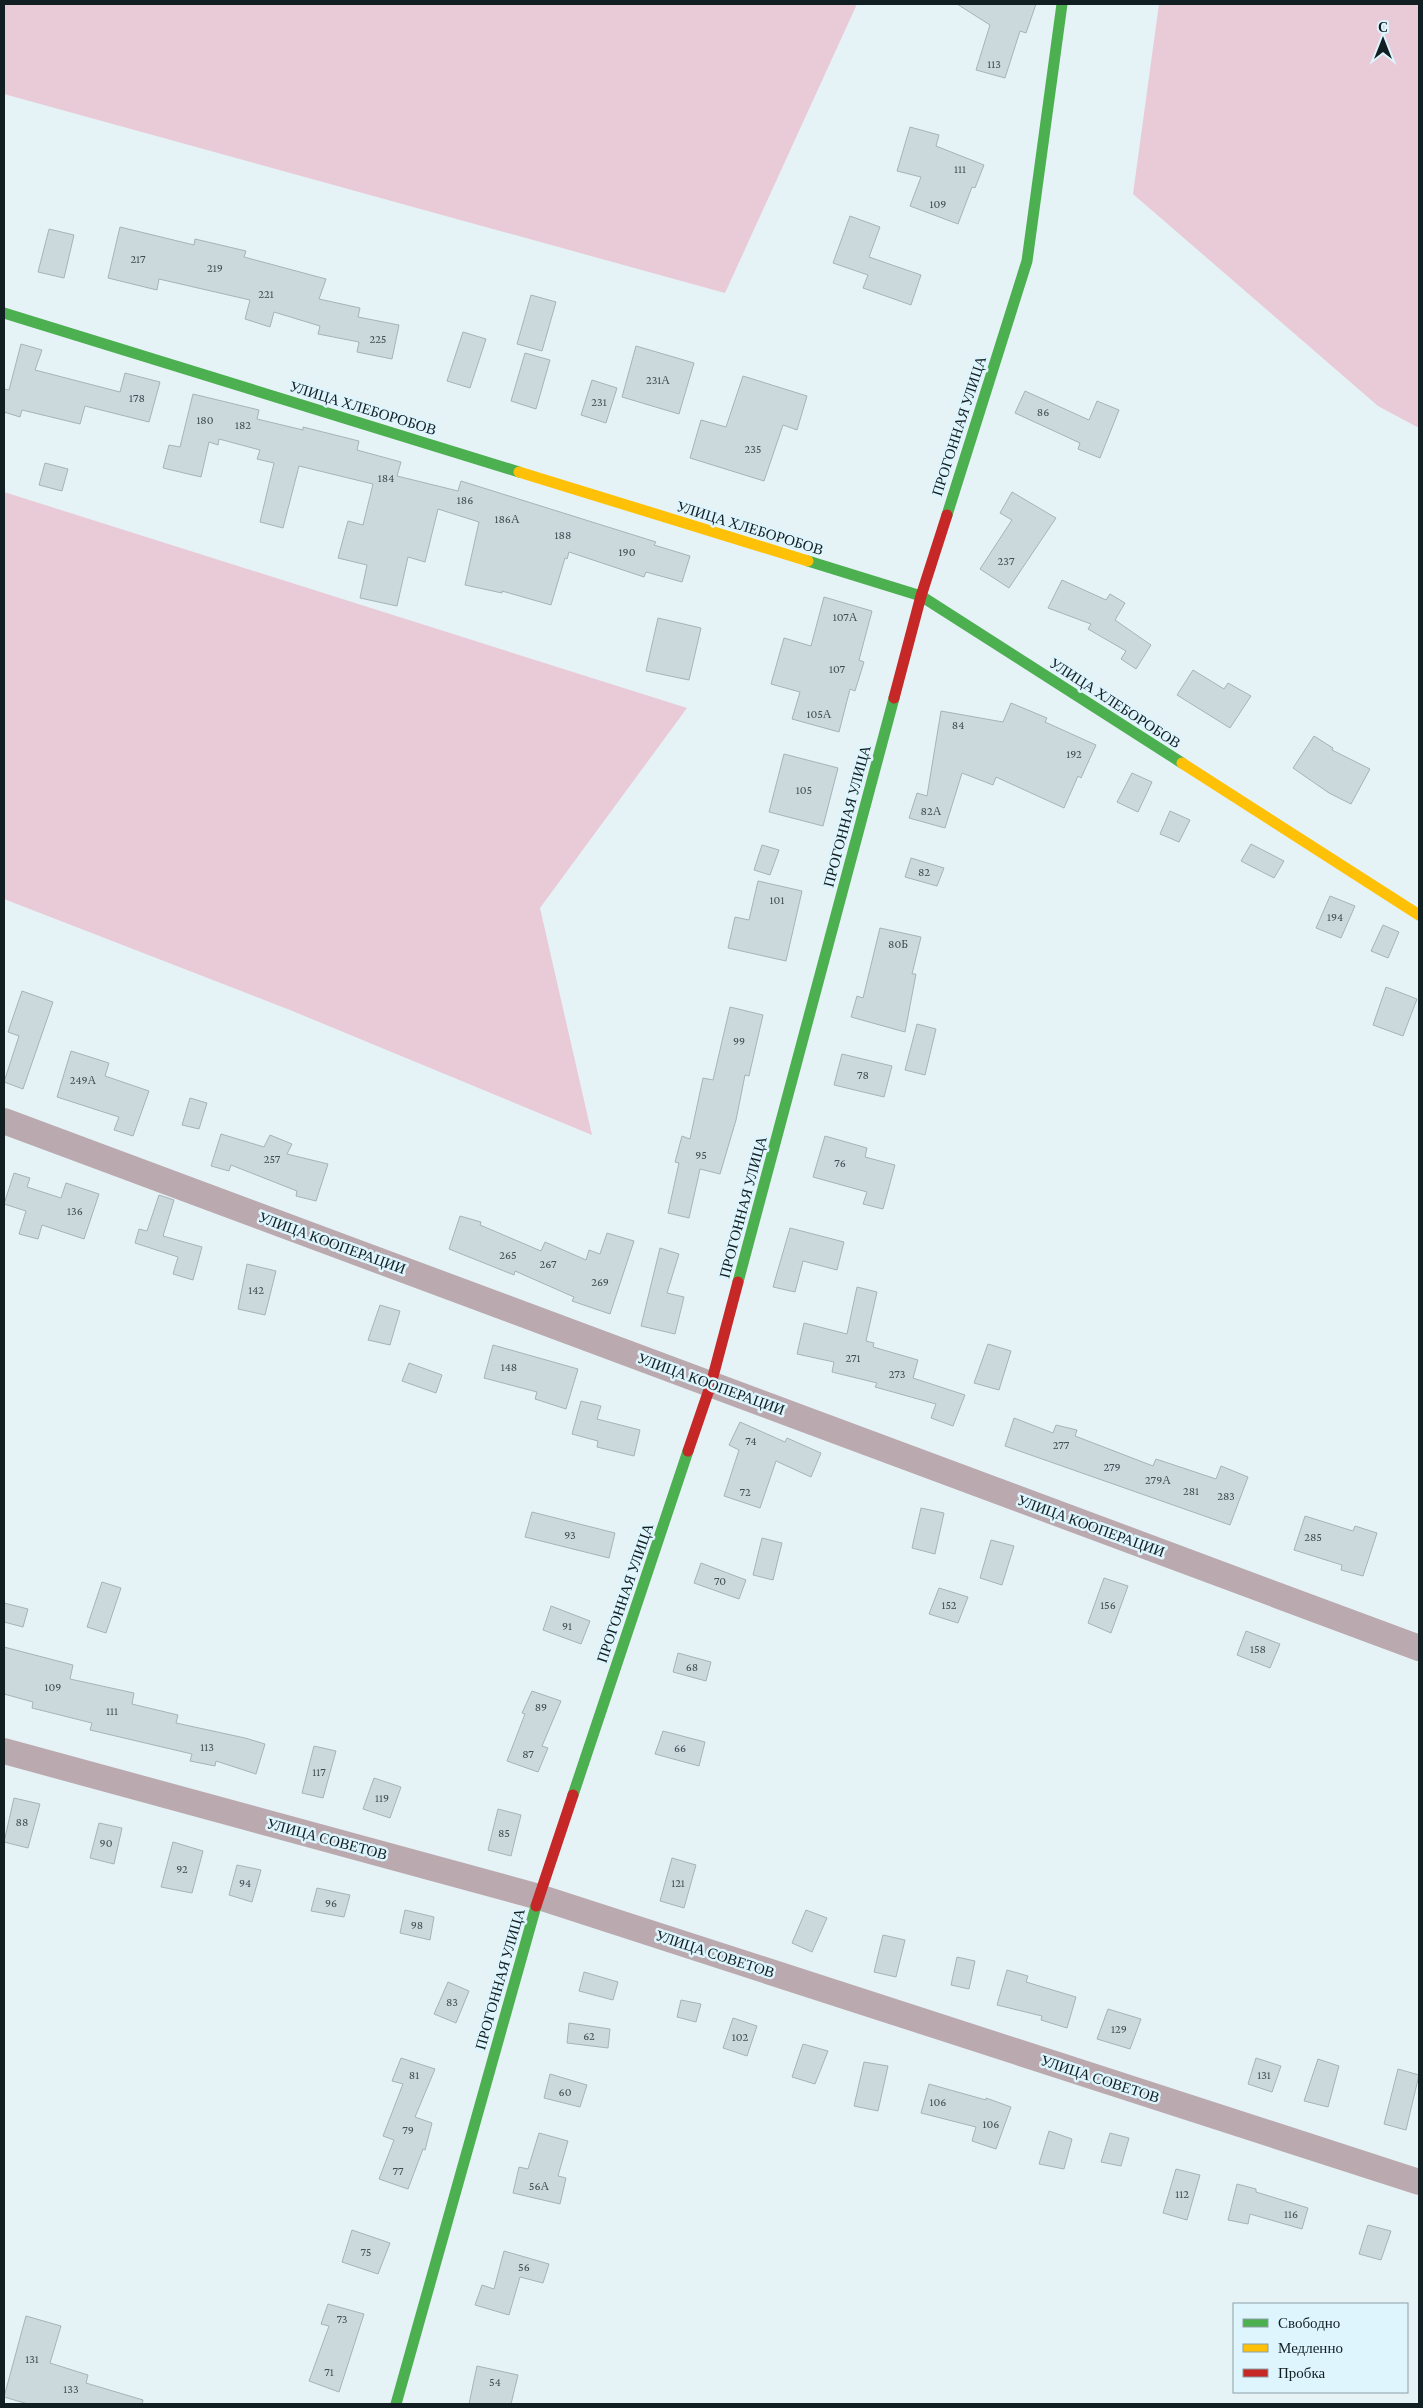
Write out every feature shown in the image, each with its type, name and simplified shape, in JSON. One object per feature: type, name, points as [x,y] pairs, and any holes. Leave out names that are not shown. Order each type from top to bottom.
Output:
[{"type":"street","name":"ПРОГОННАЯ УЛИЦА","points":[[396,2404],[539,1897],[711,1384],[921,596],[1027,262],[1062,4]]},
{"type":"street","name":"УЛИЦА ХЛЕБОРОБОВ","points":[[4,314],[921,596],[1419,915]]},
{"type":"street","name":"УЛИЦА КООПЕРАЦИИ","points":[[4,1121],[1419,1648]]},
{"type":"street","name":"УЛИЦА СОВЕТОВ","points":[[4,1751],[539,1897],[1419,2182]]},
{"type":"shaded area","points":[[4,4],[857,4],[725,293],[4,94]]},
{"type":"shaded area","points":[[1159,4],[1419,4],[1419,428],[1378,406],[1133,194]]},
{"type":"shaded area","points":[[4,492],[687,708],[540,908],[592,1135],[290,1010],[4,899]]},
{"type":"building","points":[[957,4],[1036,4],[1026,33],[1020,31],[1005,78],[976,70],[990,25]]},
{"type":"building","points":[[910,127],[939,135],[936,146],[984,165],[975,188],[972,187],[958,224],[910,206],[921,177],[897,171]]},
{"type":"building","points":[[850,216],[880,227],[869,257],[921,275],[911,305],[863,288],[868,275],[833,263]]},
{"type":"building","points":[[120,227],[194,245],[195,239],[246,251],[244,257],[326,279],[319,299],[360,308],[358,317],[399,325],[392,359],[357,352],[359,342],[318,334],[320,326],[274,312],[270,327],[245,319],[250,300],[159,279],[157,290],[108,278]]},
{"type":"building","points":[[49,229],[74,235],[64,278],[38,272]]},
{"type":"building","points":[[531,295],[556,302],[542,351],[517,344]]},
{"type":"building","points":[[463,332],[486,339],[470,388],[447,381]]},
{"type":"building","points":[[21,344],[42,350],[35,370],[120,392],[125,373],[160,382],[149,422],[85,406],[80,424],[22,410],[20,417],[4,412],[4,389],[9,390]]},
{"type":"building","points":[[636,346],[694,363],[679,414],[622,397]]},
{"type":"building","points":[[525,353],[550,360],[536,409],[511,401]]},
{"type":"building","points":[[743,376],[807,396],[797,430],[783,425],[764,481],[690,458],[701,420],[726,427]]},
{"type":"building","points":[[592,380],[617,388],[606,423],[581,415]]},
{"type":"building","points":[[1025,391],[1089,420],[1097,401],[1119,410],[1100,458],[1078,449],[1080,443],[1015,413]]},
{"type":"building","points":[[193,394],[259,410],[257,419],[303,430],[303,427],[359,441],[357,450],[401,462],[397,476],[458,491],[461,481],[656,542],[654,545],[690,556],[682,582],[646,572],[644,577],[569,552],[567,559],[565,558],[551,605],[502,591],[502,593],[465,585],[479,522],[438,509],[425,562],[408,557],[397,606],[360,598],[367,565],[338,558],[348,521],[363,525],[373,484],[299,466],[283,528],[260,522],[274,463],[257,459],[260,450],[219,439],[218,445],[209,442],[201,477],[163,468],[169,445],[180,447]]},
{"type":"building","points":[[45,463],[68,469],[62,491],[39,485]]},
{"type":"building","points":[[1012,492],[1056,518],[1009,588],[980,569],[1012,520],[1000,513]]},
{"type":"building","points":[[1062,580],[1106,600],[1110,594],[1125,603],[1115,620],[1151,645],[1136,669],[1121,659],[1126,651],[1088,629],[1091,624],[1048,608]]},
{"type":"building","points":[[824,597],[872,611],[859,660],[864,662],[855,691],[850,689],[839,732],[792,719],[800,692],[771,684],[784,638],[811,646]]},
{"type":"building","points":[[658,618],[701,628],[689,680],[646,671]]},
{"type":"building","points":[[1193,670],[1224,689],[1228,683],[1251,696],[1230,728],[1177,695]]},
{"type":"building","points":[[1011,703],[1047,718],[1045,722],[1096,745],[1081,778],[1078,776],[1064,808],[996,777],[993,785],[962,773],[945,828],[909,818],[917,793],[927,796],[941,711],[1003,722]]},
{"type":"building","points":[[1314,736],[1333,748],[1332,750],[1370,769],[1351,804],[1329,793],[1293,768]]},
{"type":"building","points":[[784,754],[838,768],[823,826],[769,812]]},
{"type":"building","points":[[1132,773],[1152,782],[1138,812],[1117,802]]},
{"type":"building","points":[[1170,811],[1190,820],[1179,842],[1160,834]]},
{"type":"building","points":[[1251,844],[1284,861],[1274,878],[1241,861]]},
{"type":"building","points":[[762,845],[779,850],[770,875],[754,870]]},
{"type":"building","points":[[911,858],[944,868],[937,886],[905,877]]},
{"type":"building","points":[[758,881],[802,891],[786,961],[728,948],[735,917],[749,920]]},
{"type":"building","points":[[1330,896],[1355,906],[1341,938],[1316,928]]},
{"type":"building","points":[[1383,925],[1399,932],[1388,958],[1371,951]]},
{"type":"building","points":[[880,928],[921,937],[912,974],[916,974],[905,1032],[851,1017],[857,996],[863,998]]},
{"type":"building","points":[[1386,987],[1417,999],[1403,1036],[1373,1025]]},
{"type":"building","points":[[22,991],[53,1002],[23,1089],[4,1082],[19,1036],[8,1032]]},
{"type":"building","points":[[730,1007],[763,1015],[749,1076],[745,1075],[736,1120],[720,1174],[700,1169],[689,1218],[668,1213],[679,1163],[675,1162],[682,1136],[690,1139],[703,1078],[713,1080]]},
{"type":"building","points":[[917,1024],[936,1029],[925,1075],[905,1070]]},
{"type":"building","points":[[71,1051],[109,1063],[105,1076],[149,1091],[133,1136],[114,1130],[119,1117],[57,1097]]},
{"type":"building","points":[[842,1054],[892,1066],[884,1097],[834,1085]]},
{"type":"building","points":[[190,1098],[207,1103],[199,1129],[182,1125]]},
{"type":"building","points":[[221,1134],[264,1147],[270,1135],[292,1144],[287,1154],[328,1164],[316,1201],[296,1196],[297,1191],[231,1165],[229,1171],[211,1166]]},
{"type":"building","points":[[825,1136],[867,1148],[865,1157],[895,1165],[883,1209],[863,1204],[867,1192],[813,1177]]},
{"type":"building","points":[[14,1173],[30,1178],[27,1187],[61,1198],[66,1183],[99,1194],[84,1239],[42,1225],[38,1239],[19,1234],[26,1211],[4,1204]]},
{"type":"building","points":[[159,1195],[174,1200],[163,1236],[202,1247],[193,1280],[173,1274],[178,1257],[135,1243],[139,1229],[147,1231]]},
{"type":"building","points":[[460,1216],[481,1222],[480,1225],[541,1251],[545,1242],[586,1260],[589,1250],[600,1254],[607,1233],[634,1241],[610,1314],[572,1301],[574,1297],[515,1271],[514,1275],[449,1249]]},
{"type":"building","points":[[790,1228],[844,1242],[837,1270],[803,1261],[795,1292],[773,1287]]},
{"type":"building","points":[[660,1248],[679,1254],[667,1293],[684,1297],[675,1334],[641,1326]]},
{"type":"building","points":[[247,1264],[276,1271],[265,1315],[238,1309]]},
{"type":"building","points":[[857,1287],[877,1292],[866,1341],[874,1343],[873,1347],[918,1360],[913,1378],[965,1395],[953,1426],[931,1418],[936,1404],[875,1387],[877,1383],[832,1372],[834,1362],[797,1354],[804,1323],[847,1334]]},
{"type":"building","points":[[380,1305],[400,1311],[390,1345],[368,1340]]},
{"type":"building","points":[[988,1344],[1011,1351],[999,1390],[974,1383]]},
{"type":"building","points":[[493,1345],[578,1369],[566,1409],[535,1399],[537,1392],[484,1378]]},
{"type":"building","points":[[409,1363],[442,1375],[436,1393],[402,1381]]},
{"type":"building","points":[[581,1401],[601,1406],[597,1419],[640,1430],[634,1456],[597,1447],[598,1441],[572,1434]]},
{"type":"building","points":[[1014,1418],[1053,1433],[1056,1425],[1077,1430],[1075,1436],[1153,1466],[1156,1459],[1216,1479],[1221,1466],[1248,1477],[1230,1525],[1005,1446]]},
{"type":"building","points":[[740,1422],[785,1442],[787,1438],[821,1453],[811,1477],[776,1461],[760,1508],[724,1496],[739,1450],[729,1445]]},
{"type":"building","points":[[921,1508],[944,1513],[935,1554],[912,1548]]},
{"type":"building","points":[[532,1512],[615,1533],[609,1558],[525,1537]]},
{"type":"building","points":[[1305,1516],[1353,1531],[1355,1526],[1377,1533],[1363,1576],[1341,1570],[1342,1565],[1294,1550]]},
{"type":"building","points":[[762,1538],[782,1543],[773,1580],[753,1575]]},
{"type":"building","points":[[991,1540],[1014,1546],[1002,1585],[980,1578]]},
{"type":"building","points":[[701,1563],[746,1580],[739,1599],[694,1583]]},
{"type":"building","points":[[1104,1578],[1128,1586],[1111,1633],[1088,1623]]},
{"type":"building","points":[[102,1582],[121,1588],[106,1633],[87,1627]]},
{"type":"building","points":[[939,1588],[968,1597],[958,1623],[929,1614]]},
{"type":"building","points":[[4,1603],[28,1609],[23,1627],[4,1622]]},
{"type":"building","points":[[551,1606],[590,1621],[581,1644],[543,1630]]},
{"type":"building","points":[[1246,1631],[1280,1644],[1270,1668],[1237,1655]]},
{"type":"building","points":[[4,1647],[73,1665],[70,1679],[134,1693],[132,1704],[178,1715],[176,1723],[265,1744],[256,1774],[216,1761],[215,1766],[190,1761],[192,1754],[90,1730],[92,1723],[32,1708],[33,1702],[4,1694]]},
{"type":"building","points":[[678,1653],[711,1662],[706,1681],[673,1672]]},
{"type":"building","points":[[532,1691],[561,1701],[542,1746],[548,1748],[538,1772],[507,1761],[525,1714],[522,1713]]},
{"type":"building","points":[[663,1731],[705,1742],[699,1766],[655,1754]]},
{"type":"building","points":[[314,1746],[336,1751],[323,1798],[302,1793]]},
{"type":"building","points":[[374,1778],[401,1787],[390,1818],[363,1809]]},
{"type":"building","points":[[14,1798],[40,1804],[28,1848],[4,1842]]},
{"type":"building","points":[[498,1809],[521,1815],[511,1856],[488,1850]]},
{"type":"building","points":[[99,1823],[122,1828],[114,1864],[90,1858]]},
{"type":"building","points":[[173,1842],[203,1851],[192,1893],[161,1887]]},
{"type":"building","points":[[672,1858],[696,1865],[684,1908],[660,1901]]},
{"type":"building","points":[[237,1865],[261,1870],[252,1902],[229,1895]]},
{"type":"building","points":[[317,1888],[350,1895],[344,1917],[311,1911]]},
{"type":"building","points":[[405,1910],[434,1917],[430,1940],[400,1933]]},
{"type":"building","points":[[806,1910],[827,1918],[812,1952],[792,1943]]},
{"type":"building","points":[[883,1935],[905,1940],[896,1977],[874,1972]]},
{"type":"building","points":[[957,1957],[975,1961],[969,1989],[951,1985]]},
{"type":"building","points":[[1007,1970],[1028,1976],[1026,1982],[1076,1997],[1067,2028],[1041,2020],[1042,2016],[997,2005]]},
{"type":"building","points":[[584,1972],[618,1982],[613,2000],[579,1991]]},
{"type":"building","points":[[448,1982],[469,1991],[456,2023],[434,2014]]},
{"type":"building","points":[[681,2000],[701,2004],[696,2022],[677,2017]]},
{"type":"building","points":[[1108,2009],[1141,2019],[1130,2049],[1097,2039]]},
{"type":"building","points":[[733,2018],[757,2026],[747,2056],[723,2048]]},
{"type":"building","points":[[569,2023],[610,2029],[608,2048],[567,2043]]},
{"type":"building","points":[[803,2044],[828,2051],[815,2084],[792,2077]]},
{"type":"building","points":[[401,2058],[435,2069],[415,2117],[432,2123],[425,2150],[423,2149],[408,2189],[379,2179],[394,2140],[383,2136],[403,2084],[392,2081]]},
{"type":"building","points":[[1256,2058],[1281,2066],[1272,2092],[1248,2084]]},
{"type":"building","points":[[1318,2059],[1339,2066],[1328,2107],[1304,2101]]},
{"type":"building","points":[[864,2062],[888,2066],[878,2111],[854,2106]]},
{"type":"building","points":[[1398,2069],[1419,2075],[1406,2130],[1384,2124]]},
{"type":"building","points":[[550,2074],[587,2085],[580,2107],[544,2098]]},
{"type":"building","points":[[929,2084],[986,2100],[986,2098],[1011,2107],[996,2149],[972,2141],[976,2127],[921,2113]]},
{"type":"building","points":[[1049,2131],[1072,2139],[1064,2169],[1039,2164]]},
{"type":"building","points":[[539,2133],[568,2141],[558,2176],[566,2178],[560,2204],[513,2193],[519,2167],[528,2169]]},
{"type":"building","points":[[1110,2133],[1129,2138],[1121,2166],[1101,2162]]},
{"type":"building","points":[[1176,2169],[1200,2175],[1187,2220],[1163,2213]]},
{"type":"building","points":[[1237,2184],[1308,2208],[1302,2229],[1250,2214],[1248,2224],[1228,2220]]},
{"type":"building","points":[[1368,2225],[1391,2231],[1381,2260],[1359,2254]]},
{"type":"building","points":[[352,2230],[390,2243],[378,2274],[342,2262]]},
{"type":"building","points":[[504,2251],[549,2264],[543,2283],[520,2277],[509,2315],[475,2305],[482,2285],[494,2289]]},
{"type":"building","points":[[328,2304],[364,2314],[339,2392],[309,2381],[329,2326],[321,2324]]},
{"type":"building","points":[[26,2316],[61,2326],[50,2363],[88,2375],[86,2383],[143,2400],[142,2404],[28,2404],[4,2397]]},
{"type":"building","points":[[477,2366],[518,2375],[511,2404],[469,2404]]},
{"type":"traffic: fast","points":[[947,515],[1027,261],[1062,4]]},
{"type":"traffic: fast","points":[[4,313],[519,472]]},
{"type":"traffic: fast","points":[[808,561],[921,596],[1182,763]]},
{"type":"traffic: fast","points":[[738,1282],[894,698]]},
{"type":"traffic: fast","points":[[573,1795],[688,1451]]},
{"type":"traffic: fast","points":[[396,2404],[536,1906]]},
{"type":"traffic: slow","points":[[519,472],[808,561]]},
{"type":"traffic: slow","points":[[1182,763],[1419,915]]},
{"type":"traffic: jam","points":[[894,698],[921,596],[947,515]]},
{"type":"traffic: jam","points":[[688,1451],[711,1384],[738,1282]]},
{"type":"traffic: jam","points":[[536,1906],[573,1795]]}]
